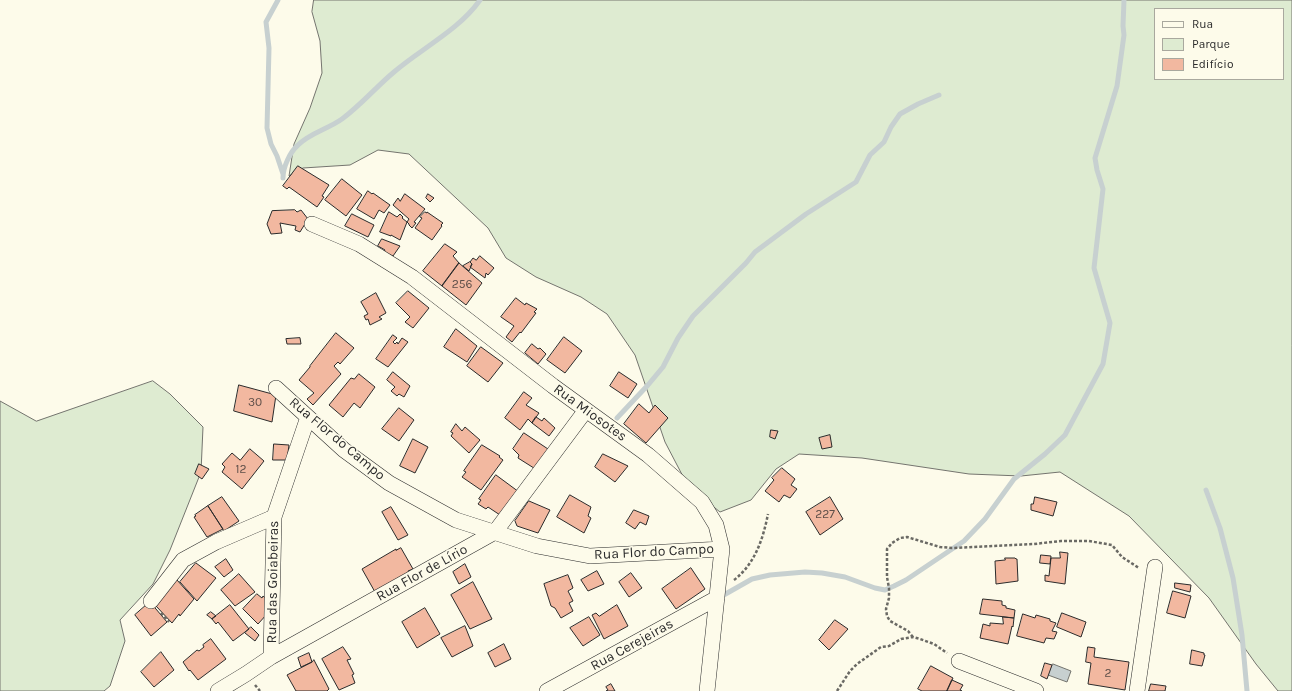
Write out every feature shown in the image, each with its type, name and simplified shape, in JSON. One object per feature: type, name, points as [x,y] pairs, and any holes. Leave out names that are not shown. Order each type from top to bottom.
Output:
[{"type":"street","name":"Rua Miosotes","points":[[312,224],[359,244],[412,276],[553,386],[648,455],[702,502],[716,526],[722,549],[707,691]]},
{"type":"street","name":"Rua Flor do Campo","points":[[276,388],[344,450],[389,483],[456,520],[537,546],[590,556],[722,549]]},
{"type":"street","name":"Rua Flor de Lírio","points":[[218,691],[271,657],[495,532],[586,410]]},
{"type":"street","name":"Rua das Goiabeiras","points":[[271,657],[274,517],[308,417]]},
{"type":"street","points":[[151,601],[183,560],[216,542],[274,517]]},
{"type":"street","points":[[1137,691],[1155,570]]},
{"type":"street","name":"Rua Cerejeiras","points":[[547,691],[718,594]]},
{"type":"street","points":[[959,661],[1036,691]]},
{"type":"path","points":[[718,594],[736,579],[752,561],[764,533],[768,514]]},
{"type":"path","points":[[913,637],[908,631],[890,621],[887,616],[886,609],[889,598],[887,549],[892,543],[900,538],[913,538],[940,547],[952,548],[1034,544],[1061,541],[1089,541],[1106,543],[1112,545],[1122,557],[1143,570],[1155,570]]},
{"type":"path","points":[[836,691],[850,670],[872,652],[882,647],[889,646],[894,641],[901,639],[913,637],[934,644],[959,661]]},
{"type":"green space","points":[[314,0],[1292,0],[1292,691],[1278,691],[1256,664],[1209,598],[1129,516],[1060,472],[1021,476],[969,474],[862,458],[799,454],[776,469],[751,500],[720,512],[688,486],[665,442],[635,355],[607,314],[581,297],[536,277],[506,258],[488,228],[409,154],[378,150],[350,165],[303,168],[289,176],[294,144],[310,108],[322,73],[320,41],[312,12]]},
{"type":"green space","points":[[153,381],[170,394],[203,427],[201,472],[170,550],[153,584],[120,620],[125,641],[110,686],[104,691],[0,691],[0,401],[36,421]]},
{"type":"shaded area","points":[[1053,664],[1071,671],[1067,682],[1048,675]]},
{"type":"building","points":[[298,166],[329,185],[322,196],[324,197],[317,207],[289,187],[287,189],[283,186]]},
{"type":"building","points":[[342,179],[362,195],[346,216],[325,200]]},
{"type":"building","points":[[368,191],[390,205],[384,213],[379,210],[374,219],[357,209]]},
{"type":"building","points":[[405,194],[425,209],[414,222],[416,223],[412,228],[407,222],[409,219],[393,205],[398,198],[400,201]]},
{"type":"building","points":[[428,194],[434,198],[430,202],[426,198]]},
{"type":"building","points":[[295,210],[297,212],[301,210],[308,219],[300,232],[295,230],[296,226],[280,223],[282,233],[271,234],[267,224],[272,211]]},
{"type":"building","points":[[389,212],[397,217],[400,214],[407,222],[400,240],[391,235],[380,232]]},
{"type":"building","points":[[425,212],[443,223],[432,240],[415,228],[422,218],[420,217]]},
{"type":"building","points":[[352,214],[374,225],[368,237],[345,226]]},
{"type":"building","points":[[382,239],[400,246],[393,256],[384,252],[385,250],[378,246]]},
{"type":"building","points":[[445,244],[457,252],[453,256],[459,263],[442,286],[423,271]]},
{"type":"building","points":[[480,256],[494,268],[488,275],[486,273],[485,278],[470,267],[472,264],[470,262],[473,258],[476,260]]},
{"type":"building","points":[[470,262],[472,264],[469,271],[463,266]]},
{"type":"building","points":[[459,263],[482,283],[466,305],[442,286]]},
{"type":"building","points":[[408,291],[429,308],[413,328],[405,322],[410,317],[396,303]]},
{"type":"building","points":[[376,293],[386,313],[379,317],[382,319],[370,325],[368,319],[366,320],[364,316],[368,314],[361,302]]},
{"type":"building","points":[[516,298],[525,305],[526,303],[537,309],[534,312],[536,313],[521,333],[520,332],[512,342],[506,337],[514,326],[501,317]]},
{"type":"building","points":[[456,329],[477,346],[467,362],[444,347]]},
{"type":"building","points":[[336,333],[354,348],[340,364],[338,362],[334,366],[341,374],[313,405],[307,399],[314,393],[299,380]]},
{"type":"building","points":[[393,335],[397,338],[393,342],[395,344],[397,342],[398,344],[402,338],[408,342],[388,367],[376,359]]},
{"type":"building","points":[[564,337],[582,351],[565,373],[547,360]]},
{"type":"building","points":[[300,338],[301,344],[287,344],[286,339]]},
{"type":"building","points":[[532,344],[538,349],[540,348],[546,354],[538,364],[525,353]]},
{"type":"building","points":[[481,347],[503,363],[488,382],[467,366]]},
{"type":"building","points":[[393,372],[410,386],[404,397],[399,394],[397,396],[391,391],[395,387],[387,380]]},
{"type":"building","points":[[619,372],[637,384],[628,398],[610,386]]},
{"type":"building","points":[[359,374],[375,387],[360,408],[354,403],[343,417],[329,405],[351,378],[354,379]]},
{"type":"building","points":[[239,385],[276,395],[272,422],[234,411]]},
{"type":"building","points":[[524,392],[532,398],[526,405],[539,413],[532,423],[528,419],[520,430],[505,418]]},
{"type":"building","points":[[639,404],[649,413],[655,405],[668,418],[646,443],[624,424]]},
{"type":"building","points":[[399,408],[414,420],[399,441],[382,429]]},
{"type":"building","points":[[536,417],[542,421],[544,418],[555,428],[549,436],[532,423]]},
{"type":"building","points":[[456,424],[462,431],[465,427],[480,440],[469,453],[451,436],[453,433],[451,432]]},
{"type":"building","points":[[771,430],[778,431],[775,439],[770,437]]},
{"type":"building","points":[[524,433],[551,451],[537,470],[518,458],[519,455],[513,449]]},
{"type":"building","points":[[830,435],[832,447],[822,449],[819,438]]},
{"type":"building","points":[[413,439],[428,447],[415,473],[400,466]]},
{"type":"building","points":[[274,444],[289,445],[287,460],[273,460]]},
{"type":"building","points":[[482,445],[500,456],[499,457],[503,460],[481,490],[462,477],[466,472],[464,471]]},
{"type":"building","points":[[250,449],[264,461],[242,489],[222,472],[225,467],[222,464],[232,453],[240,460]]},
{"type":"building","points":[[603,454],[628,466],[615,482],[595,467]]},
{"type":"building","points":[[199,464],[209,469],[202,479],[195,474]]},
{"type":"building","points":[[782,468],[795,479],[791,485],[797,489],[790,498],[784,495],[779,502],[765,491],[774,480],[772,478]]},
{"type":"building","points":[[496,475],[519,492],[500,515],[488,507],[486,509],[478,504],[481,500],[479,499]]},
{"type":"building","points":[[570,495],[591,507],[588,516],[591,518],[584,533],[557,517]]},
{"type":"building","points":[[222,497],[239,521],[224,531],[208,506]]},
{"type":"building","points":[[830,497],[843,519],[820,535],[806,512]]},
{"type":"building","points":[[1035,497],[1057,502],[1053,516],[1031,510],[1031,504],[1033,504]]},
{"type":"building","points":[[529,501],[550,510],[538,533],[517,526],[515,521]]},
{"type":"building","points":[[208,506],[223,529],[207,537],[194,517]]},
{"type":"building","points":[[391,507],[408,535],[398,540],[382,512]]},
{"type":"building","points":[[634,510],[649,516],[646,525],[640,522],[635,529],[626,523]]},
{"type":"building","points":[[401,548],[413,569],[408,571],[409,573],[375,592],[362,569],[396,549]]},
{"type":"building","points":[[1060,552],[1068,553],[1065,584],[1045,581],[1045,575],[1049,576],[1051,558],[1060,558]]},
{"type":"building","points":[[1041,555],[1051,556],[1050,564],[1040,563]]},
{"type":"building","points":[[1005,558],[1017,559],[1018,581],[996,584],[995,561],[1005,560]]},
{"type":"building","points":[[226,559],[233,570],[224,577],[215,567]]},
{"type":"building","points":[[196,563],[216,578],[197,601],[180,582]]},
{"type":"building","points":[[465,564],[471,577],[459,584],[453,572]]},
{"type":"building","points":[[691,568],[705,589],[676,609],[662,589]]},
{"type":"building","points":[[597,571],[604,584],[588,591],[581,580]]},
{"type":"building","points":[[631,573],[642,588],[629,597],[619,582]]},
{"type":"building","points":[[239,574],[255,592],[235,606],[221,590]]},
{"type":"building","points":[[568,575],[573,588],[568,591],[573,601],[569,603],[573,611],[561,618],[555,608],[551,606],[544,584]]},
{"type":"building","points":[[177,580],[194,599],[172,623],[156,606]]},
{"type":"building","points":[[473,582],[492,619],[470,629],[451,595]]},
{"type":"building","points":[[1175,583],[1191,585],[1190,592],[1175,588]]},
{"type":"building","points":[[1173,591],[1191,596],[1185,618],[1167,613]]},
{"type":"building","points":[[257,594],[262,598],[263,596],[269,601],[267,614],[258,624],[243,609]]},
{"type":"building","points":[[983,599],[1002,601],[1002,605],[1006,606],[1006,608],[1015,610],[1014,618],[980,614]]},
{"type":"building","points":[[150,602],[167,622],[151,636],[135,615]]},
{"type":"building","points":[[230,605],[249,629],[233,641],[218,622],[216,624],[212,619]]},
{"type":"building","points":[[617,605],[628,626],[604,639],[592,615],[596,613],[599,616]]},
{"type":"building","points":[[425,608],[440,634],[417,648],[402,622]]},
{"type":"building","points":[[211,612],[216,616],[212,619],[207,615]]},
{"type":"building","points":[[1062,613],[1086,622],[1081,637],[1057,627]]},
{"type":"building","points":[[1023,614],[1035,618],[1036,615],[1050,619],[1050,621],[1056,623],[1052,631],[1057,632],[1054,639],[1046,638],[1044,643],[1017,636]]},
{"type":"building","points":[[589,617],[600,635],[583,646],[570,628]]},
{"type":"building","points":[[1003,617],[1014,618],[1008,644],[980,638],[983,624],[990,626],[990,623],[1003,624]]},
{"type":"building","points":[[835,620],[848,629],[829,650],[819,640]]},
{"type":"building","points":[[465,626],[473,646],[452,657],[441,638]]},
{"type":"building","points":[[251,627],[259,635],[255,641],[245,633]]},
{"type":"building","points":[[211,639],[226,659],[198,680],[183,662],[197,650],[199,651],[204,647],[203,645]]},
{"type":"building","points":[[504,644],[511,659],[495,667],[488,653]]},
{"type":"building","points":[[343,647],[351,659],[347,660],[354,674],[352,675],[355,683],[339,690],[322,659]]},
{"type":"building","points":[[1088,647],[1095,648],[1094,657],[1129,662],[1125,690],[1088,684],[1091,663],[1086,662]]},
{"type":"building","points":[[1192,650],[1204,653],[1205,655],[1202,666],[1190,664]]},
{"type":"building","points":[[161,652],[174,670],[154,687],[141,672]]},
{"type":"building","points":[[309,653],[312,662],[301,667],[298,658]]},
{"type":"building","points":[[314,660],[329,689],[327,691],[296,691],[287,675]]},
{"type":"building","points":[[1045,663],[1052,665],[1047,679],[1041,676]]},
{"type":"building","points":[[931,666],[953,678],[947,691],[922,691],[918,689]]},
{"type":"building","points":[[952,680],[963,685],[960,690],[962,691],[947,691]]},
{"type":"building","points":[[611,684],[615,691],[606,691],[608,690],[606,687]]},
{"type":"building","points":[[1151,684],[1166,686],[1165,691],[1149,691]]},
{"type":"waterway","points":[[278,0],[266,22],[269,48],[267,128],[271,144],[283,174]]},
{"type":"waterway","points":[[283,178],[284,169],[288,160],[298,145],[308,137],[349,114],[394,72],[462,21],[480,0]]},
{"type":"waterway","points":[[722,596],[752,579],[770,575],[805,572],[845,577],[885,590],[894,586],[906,580],[964,541],[985,519],[1014,479],[1045,454],[1065,435],[1103,364],[1110,323],[1094,268],[1103,189],[1095,158],[1117,86],[1124,35],[1124,0]]},
{"type":"waterway","points":[[617,418],[663,367],[678,338],[693,316],[755,252],[806,214],[856,182],[870,155],[884,142],[891,127],[900,114],[939,95]]},
{"type":"waterway","points":[[1206,490],[1220,528],[1233,578],[1242,635],[1247,691]]}]
